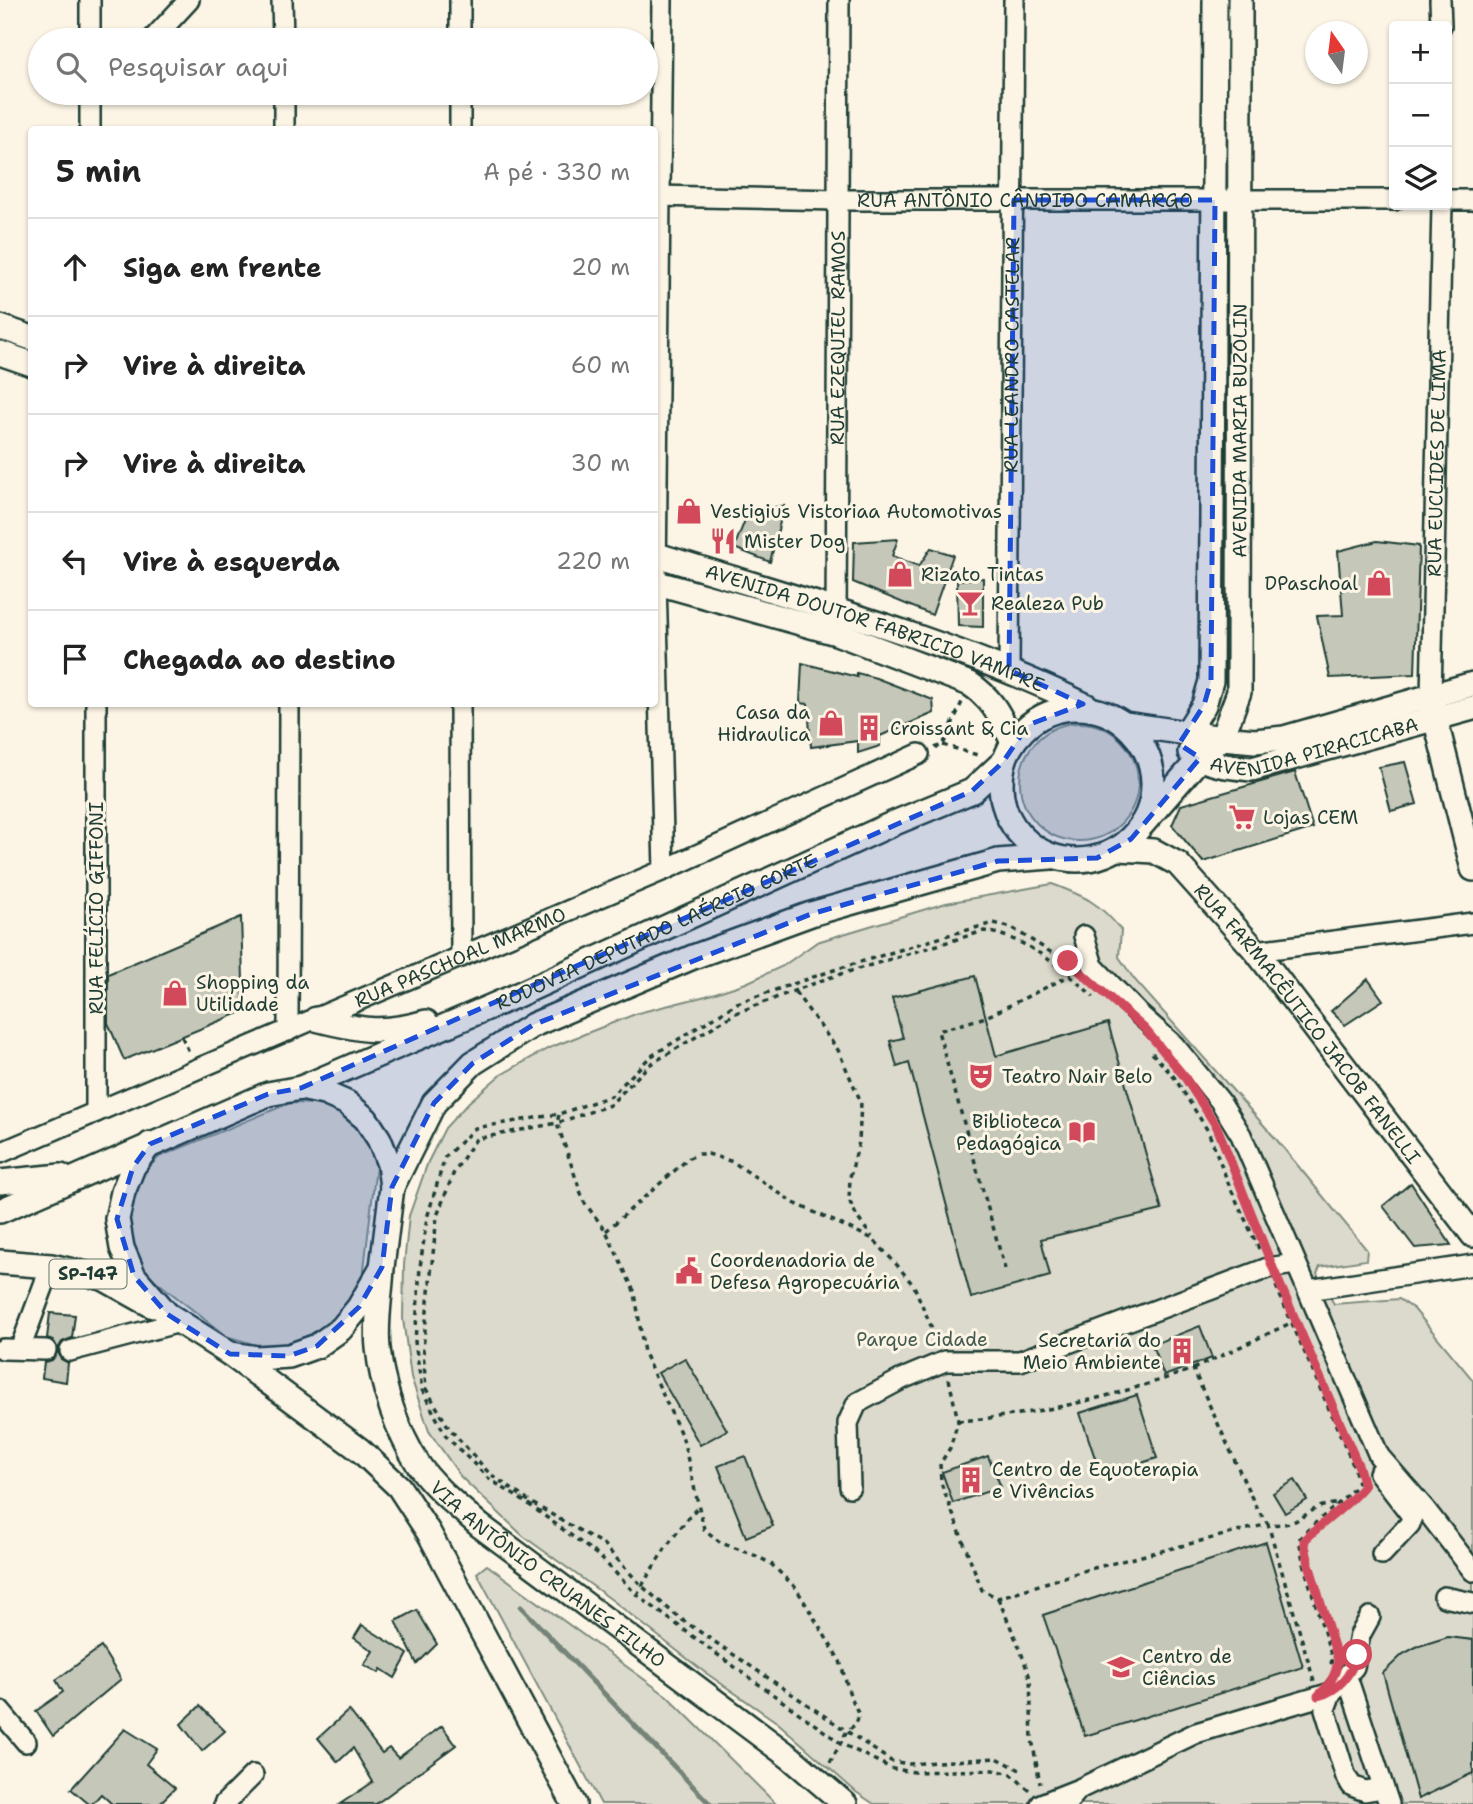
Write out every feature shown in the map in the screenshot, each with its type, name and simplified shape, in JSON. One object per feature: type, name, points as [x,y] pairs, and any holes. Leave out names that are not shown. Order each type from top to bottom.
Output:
[{"type":"main road","name":"AVENIDA MARIA BUZOLIN","points":[[1187,732],[1204,705],[1212,681],[1215,0]]},
{"type":"main road","name":"AVENIDA MARIA BUZOLIN","points":[[1141,827],[1200,758],[1222,738],[1239,692],[1240,0]]},
{"type":"main road","points":[[0,327],[28,337]]},
{"type":"main road","points":[[0,354],[28,363]]},
{"type":"main road","name":"AVENIDA DOUTOR FABRICIO VAMPRE","points":[[658,556],[837,609],[1009,670],[1093,709]]},
{"type":"main road","name":"AVENIDA DOUTOR FABRICIO VAMPRE","points":[[658,583],[836,633],[970,684],[986,695],[995,707],[1008,752]]},
{"type":"main road","name":"AVENIDA PIRACICABA","points":[[1125,724],[1161,731],[1255,741],[1284,738],[1473,684]]},
{"type":"main road","name":"RUA EUCLIDES DE LIMA","points":[[1430,697],[1433,720],[1473,869]]},
{"type":"main road","points":[[1070,708],[1093,709],[1125,724],[1141,741],[1151,761],[1154,783],[1151,806],[1141,827],[1119,849],[1097,858],[1074,861],[1052,856],[1031,846],[1014,829],[1004,808],[1000,785],[1008,752],[1028,725],[1048,713],[1070,708]]},
{"type":"main road","name":"AVENIDA PIRACICABA","points":[[1161,731],[1200,758],[1222,767],[1252,769],[1473,708]]},
{"type":"main road","name":"RODOVIA DEPUTADO LAÉRCIO CORTE","points":[[301,1088],[513,996],[892,824],[972,791],[1008,752]]},
{"type":"main road","name":"RUA FARMACÊUTICO JACOB FANELLI","points":[[1119,849],[1154,851],[1178,864],[1255,951],[1473,1235]]},
{"type":"main road","name":"RODOVIA DEPUTADO LAÉRCIO CORTE","points":[[392,1187],[433,1103],[473,1063],[533,1025],[693,957],[811,914],[998,861],[1052,856]]},
{"type":"main road","points":[[316,1019],[363,1031],[401,1029],[513,996]]},
{"type":"main road","points":[[0,1211],[268,1094],[301,1088],[324,1093],[348,1103],[366,1119],[379,1139],[389,1164],[392,1187]]},
{"type":"main road","points":[[150,1144],[133,1167],[123,1192],[117,1219],[122,1248],[134,1276],[174,1318]]},
{"type":"main road","points":[[0,1182],[89,1172]]},
{"type":"main road","name":"VIA ANTÔNIO CRUANES FILHO","points":[[392,1187],[382,1267],[378,1346],[386,1388],[400,1430],[419,1465],[442,1492],[479,1525],[791,1758],[845,1804]]},
{"type":"main road","name":"SP-147","points":[[0,1262],[51,1266],[103,1278],[174,1318]]},
{"type":"main road","points":[[230,1354],[289,1356],[317,1346],[341,1329],[359,1307],[382,1267]]},
{"type":"main road","name":"VIA ANTÔNIO CRUANES FILHO","points":[[174,1318],[230,1354],[360,1450],[399,1487],[429,1533],[574,1804]]},
{"type":"street","points":[[90,0],[90,28]]},
{"type":"street","points":[[163,28],[189,0]]},
{"type":"street","points":[[282,0],[283,28]]},
{"type":"street","points":[[460,0],[460,28]]},
{"type":"street","points":[[658,157],[662,0]]},
{"type":"street","name":"RUA EZEQUIEL RAMOS","points":[[836,633],[839,0]]},
{"type":"street","name":"RUA LEANDRO CASTELAR","points":[[1009,670],[1014,0]]},
{"type":"street","points":[[1440,0],[1441,21]]},
{"type":"street","points":[[90,105],[90,126]]},
{"type":"street","points":[[284,105],[284,126]]},
{"type":"street","points":[[460,105],[460,126]]},
{"type":"street","name":"RUA ANTÔNIO CÂNDIDO CAMARGO","points":[[658,196],[839,200],[1389,200]]},
{"type":"street","points":[[1452,200],[1473,200]]},
{"type":"street","name":"RUA EUCLIDES DE LIMA","points":[[1430,697],[1442,210]]},
{"type":"street","points":[[658,678],[664,870]]},
{"type":"street","name":"RUA FELÍCIO GIFFONI","points":[[96,707],[96,1112]]},
{"type":"street","points":[[288,1031],[289,707]]},
{"type":"street","points":[[460,707],[461,957]]},
{"type":"street","name":"RUA PASCHOAL MARMO","points":[[0,1153],[664,870],[919,754]]},
{"type":"street","points":[[1255,951],[1473,923]]},
{"type":"street","points":[[1084,936],[1093,965],[1174,1045],[1220,1101],[1241,1135],[1379,1457],[1473,1571]]},
{"type":"street","points":[[850,1487],[848,1423],[857,1403],[902,1379],[945,1361],[1020,1361],[1271,1268],[1295,1264]]},
{"type":"street","points":[[1308,1290],[1473,1265]]},
{"type":"street","points":[[46,1350],[12,1349],[51,1266]]},
{"type":"street","points":[[70,1351],[174,1318]]},
{"type":"street","points":[[1379,1457],[1375,1469],[1412,1516],[1410,1524],[1382,1554]]},
{"type":"street","points":[[1444,1597],[1473,1603]]},
{"type":"street","points":[[1041,1804],[1079,1789],[1196,1733],[1329,1686],[1353,1667],[1360,1635],[1370,1617]]},
{"type":"street","points":[[1329,1686],[1386,1796]]},
{"type":"street","points":[[1329,1686],[1325,1709],[1346,1777],[1352,1786],[1386,1796]]},
{"type":"street","points":[[0,1711],[26,1742]]},
{"type":"street","points":[[224,1804],[253,1775]]},
{"type":"street","points":[[1066,1804],[1079,1789]]},
{"type":"path","points":[[943,745],[970,684]]},
{"type":"path","points":[[919,754],[943,745],[1008,752]]},
{"type":"path","points":[[1041,1804],[1010,1773],[995,1770],[915,1772],[893,1769],[842,1744],[637,1595],[598,1556],[488,1478],[446,1436],[422,1390],[415,1342],[420,1267],[427,1218],[445,1157],[475,1128],[559,1114],[611,1096],[650,1057],[737,1003],[834,970],[993,923],[1012,928],[1076,968]]},
{"type":"path","points":[[1020,1770],[998,1758],[909,1764],[891,1761],[678,1617],[642,1586],[603,1544],[530,1502],[489,1473],[449,1428],[426,1389],[424,1349],[437,1216],[454,1172],[476,1139],[557,1123],[610,1105],[649,1065],[736,1013],[795,991],[984,931],[1003,934],[1060,967],[1099,1001]]},
{"type":"path","points":[[1005,1269],[938,1031],[986,1017],[1069,975],[1083,974]]},
{"type":"path","points":[[792,985],[838,1050],[861,1102],[859,1142],[850,1177],[849,1199],[857,1217],[873,1239],[914,1286],[945,1361],[958,1421],[950,1448],[940,1464],[941,1483],[982,1590],[998,1598],[1030,1678],[1032,1739],[1041,1804]]},
{"type":"path","points":[[1151,1051],[1174,1077],[1208,1130],[1229,1185],[1297,1320],[1359,1467],[1364,1486],[1352,1500],[1304,1541],[1338,1660],[1329,1686]]},
{"type":"path","points":[[559,1114],[557,1123],[584,1202],[606,1231],[635,1293],[644,1353],[682,1439],[704,1529],[721,1543],[770,1563],[796,1588],[841,1661],[849,1692],[859,1714],[856,1724],[847,1731],[842,1744],[818,1781]]},
{"type":"path","points":[[606,1231],[689,1158],[708,1154],[733,1162],[794,1203],[873,1239]]},
{"type":"path","points":[[1248,1203],[1292,1324],[1354,1466],[1358,1483],[1342,1502],[1313,1523],[1299,1539],[1304,1566],[1332,1658],[1329,1686]]},
{"type":"path","points":[[958,1421],[1006,1417],[1116,1395],[1193,1369],[1297,1320]]},
{"type":"path","points":[[1193,1369],[1256,1507],[1268,1524],[1329,1686]]},
{"type":"path","points":[[998,1598],[1086,1570],[1268,1524],[1285,1526],[1298,1522],[1320,1506],[1352,1500]]},
{"type":"path","points":[[637,1595],[677,1531],[697,1507]]},
{"type":"highlighted area","points":[[1014,200],[1215,200],[1211,681],[1204,705],[1179,744],[1200,758],[1131,839],[1097,858],[998,861],[811,914],[533,1025],[473,1063],[434,1103],[392,1187],[382,1267],[359,1307],[317,1346],[289,1356],[230,1354],[167,1314],[134,1276],[117,1219],[133,1167],[150,1144],[268,1094],[301,1088],[972,791],[1003,762],[1028,725],[1083,704],[1009,670]]},
{"type":"green space","points":[[1079,723],[1102,727],[1121,740],[1134,759],[1138,782],[1134,805],[1121,824],[1102,837],[1079,841],[1056,837],[1037,824],[1024,805],[1020,782],[1024,759],[1037,740],[1056,727]]},
{"type":"green space","name":"Parque Cidade","points":[[1052,884],[1090,901],[1113,920],[1121,930],[1119,957],[1134,979],[1276,1139],[1367,1250],[1366,1260],[1320,1267],[1317,1274],[1334,1304],[1399,1299],[1414,1309],[1473,1380],[1473,1804],[874,1804],[856,1792],[778,1723],[703,1671],[612,1600],[523,1536],[461,1477],[429,1431],[411,1377],[403,1319],[404,1265],[409,1216],[428,1162],[445,1128],[469,1102],[499,1076],[549,1048],[638,1013],[746,983],[783,966],[817,942],[946,903]]},
{"type":"green space","points":[[290,1103],[320,1104],[340,1111],[357,1124],[371,1144],[376,1166],[364,1269],[356,1295],[339,1321],[314,1338],[287,1347],[260,1346],[226,1336],[142,1270],[132,1247],[128,1218],[131,1196],[142,1174],[159,1157]]},
{"type":"green space","points":[[487,1565],[667,1696],[776,1804],[601,1804],[477,1573]]},
{"type":"building","points":[[784,506],[770,562],[734,548],[749,510]]},
{"type":"building","name":"Rizato Tintas","points":[[898,539],[892,556],[919,566],[931,548],[953,555],[932,615],[853,582],[854,542]]},
{"type":"building","name":"DPaschoal","points":[[1377,541],[1419,546],[1415,674],[1330,678],[1317,616],[1343,615],[1338,551]]},
{"type":"building","name":"Realeza Pub","points":[[983,578],[983,627],[958,626],[957,580]]},
{"type":"building","points":[[802,663],[857,677],[857,673],[876,678],[933,700],[934,713],[880,736],[880,746],[858,753],[858,741],[811,747],[808,704],[800,703]]},
{"type":"building","points":[[1405,762],[1417,804],[1391,811],[1379,767]]},
{"type":"building","name":"Lojas CEM","points":[[1295,772],[1313,828],[1203,862],[1172,825],[1181,805]]},
{"type":"building","name":"Shopping da Utilidade","points":[[241,917],[244,1011],[124,1060],[108,1023],[108,974]]},
{"type":"building","points":[[975,976],[996,1056],[1108,1023],[1162,1210],[1041,1239],[1050,1276],[971,1298],[909,1063],[897,1067],[890,1041],[903,1038],[892,998]]},
{"type":"building","points":[[1368,979],[1383,1000],[1345,1025],[1331,1011]]},
{"type":"building","points":[[1411,1183],[1451,1245],[1415,1248],[1383,1206]]},
{"type":"building","points":[[50,1313],[75,1315],[72,1338],[62,1342],[58,1349],[53,1340],[47,1338]]},
{"type":"building","name":"Secretaria do Meio Ambiente","points":[[1200,1326],[1212,1358],[1164,1376],[1152,1345]]},
{"type":"building","points":[[58,1351],[61,1359],[68,1363],[66,1382],[42,1378],[44,1362],[52,1360]]},
{"type":"building","points":[[685,1358],[727,1430],[700,1445],[658,1373]]},
{"type":"building","points":[[1137,1395],[1157,1458],[1101,1476],[1080,1413]]},
{"type":"building","points":[[745,1456],[773,1526],[746,1537],[718,1466]]},
{"type":"building","name":"Centro de Equoterapia e Vivências","points":[[988,1456],[1001,1487],[953,1503],[942,1472]]},
{"type":"building","points":[[1295,1480],[1307,1500],[1285,1513],[1273,1493]]},
{"type":"building","points":[[1266,1542],[1303,1667],[1085,1736],[1043,1615]]},
{"type":"building","points":[[417,1610],[437,1644],[417,1664],[396,1621]]},
{"type":"building","points":[[362,1625],[408,1654],[395,1678],[381,1669],[379,1673],[364,1665],[373,1651],[354,1638]]},
{"type":"building","points":[[1448,1637],[1473,1640],[1473,1773],[1418,1799],[1383,1673],[1403,1654]]},
{"type":"building","points":[[101,1647],[121,1679],[53,1736],[36,1711],[63,1692],[56,1680]]},
{"type":"building","points":[[200,1706],[225,1731],[202,1751],[181,1724]]},
{"type":"building","points":[[349,1710],[382,1753],[389,1748],[398,1758],[442,1726],[456,1745],[376,1804],[340,1804],[373,1782],[353,1748],[338,1762],[318,1738]]},
{"type":"building","points":[[125,1729],[157,1749],[146,1764],[175,1788],[159,1804],[112,1804],[101,1794],[89,1804],[71,1789]]},
{"type":"waterway","points":[[521,1607],[710,1804]]},
{"type":"place","name":"Vestigius Vistoriaa Automotivas","points":[[689,511]]},
{"type":"place","name":"Mister Dog","points":[[723,541]]},
{"type":"place","name":"Rizato Tintas","points":[[900,574]]},
{"type":"place","name":"DPaschoal","points":[[1379,583]]},
{"type":"place","name":"Realeza Pub","points":[[970,603]]},
{"type":"place","name":"Casa da Hidraulica","points":[[831,723]]},
{"type":"place","name":"Croissant & Cia","points":[[869,728]]},
{"type":"place","name":"Lojas CEM","points":[[1242,817]]},
{"type":"place","name":"Shopping da Utilidade","points":[[175,993]]},
{"type":"place","name":"Teatro Nair Belo","points":[[981,1076]]},
{"type":"place","name":"Biblioteca Pedagógica","points":[[1082,1132]]},
{"type":"place","name":"Coordenadoria de Defesa Agropecuária","points":[[689,1271]]},
{"type":"place","name":"Secretaria do Meio Ambiente","points":[[1182,1351]]},
{"type":"place","name":"Centro de Equoterapia e Vivências","points":[[971,1480]]},
{"type":"place","name":"Centro de Ciências","points":[[1121,1667]]},
{"type":"route","points":[[1068,961],[1145,1029],[1184,1076],[1217,1127],[1273,1268],[1310,1348],[1359,1467],[1364,1486],[1352,1500],[1304,1541],[1338,1660],[1330,1683],[1318,1696],[1331,1693],[1347,1677],[1357,1655]]}]
